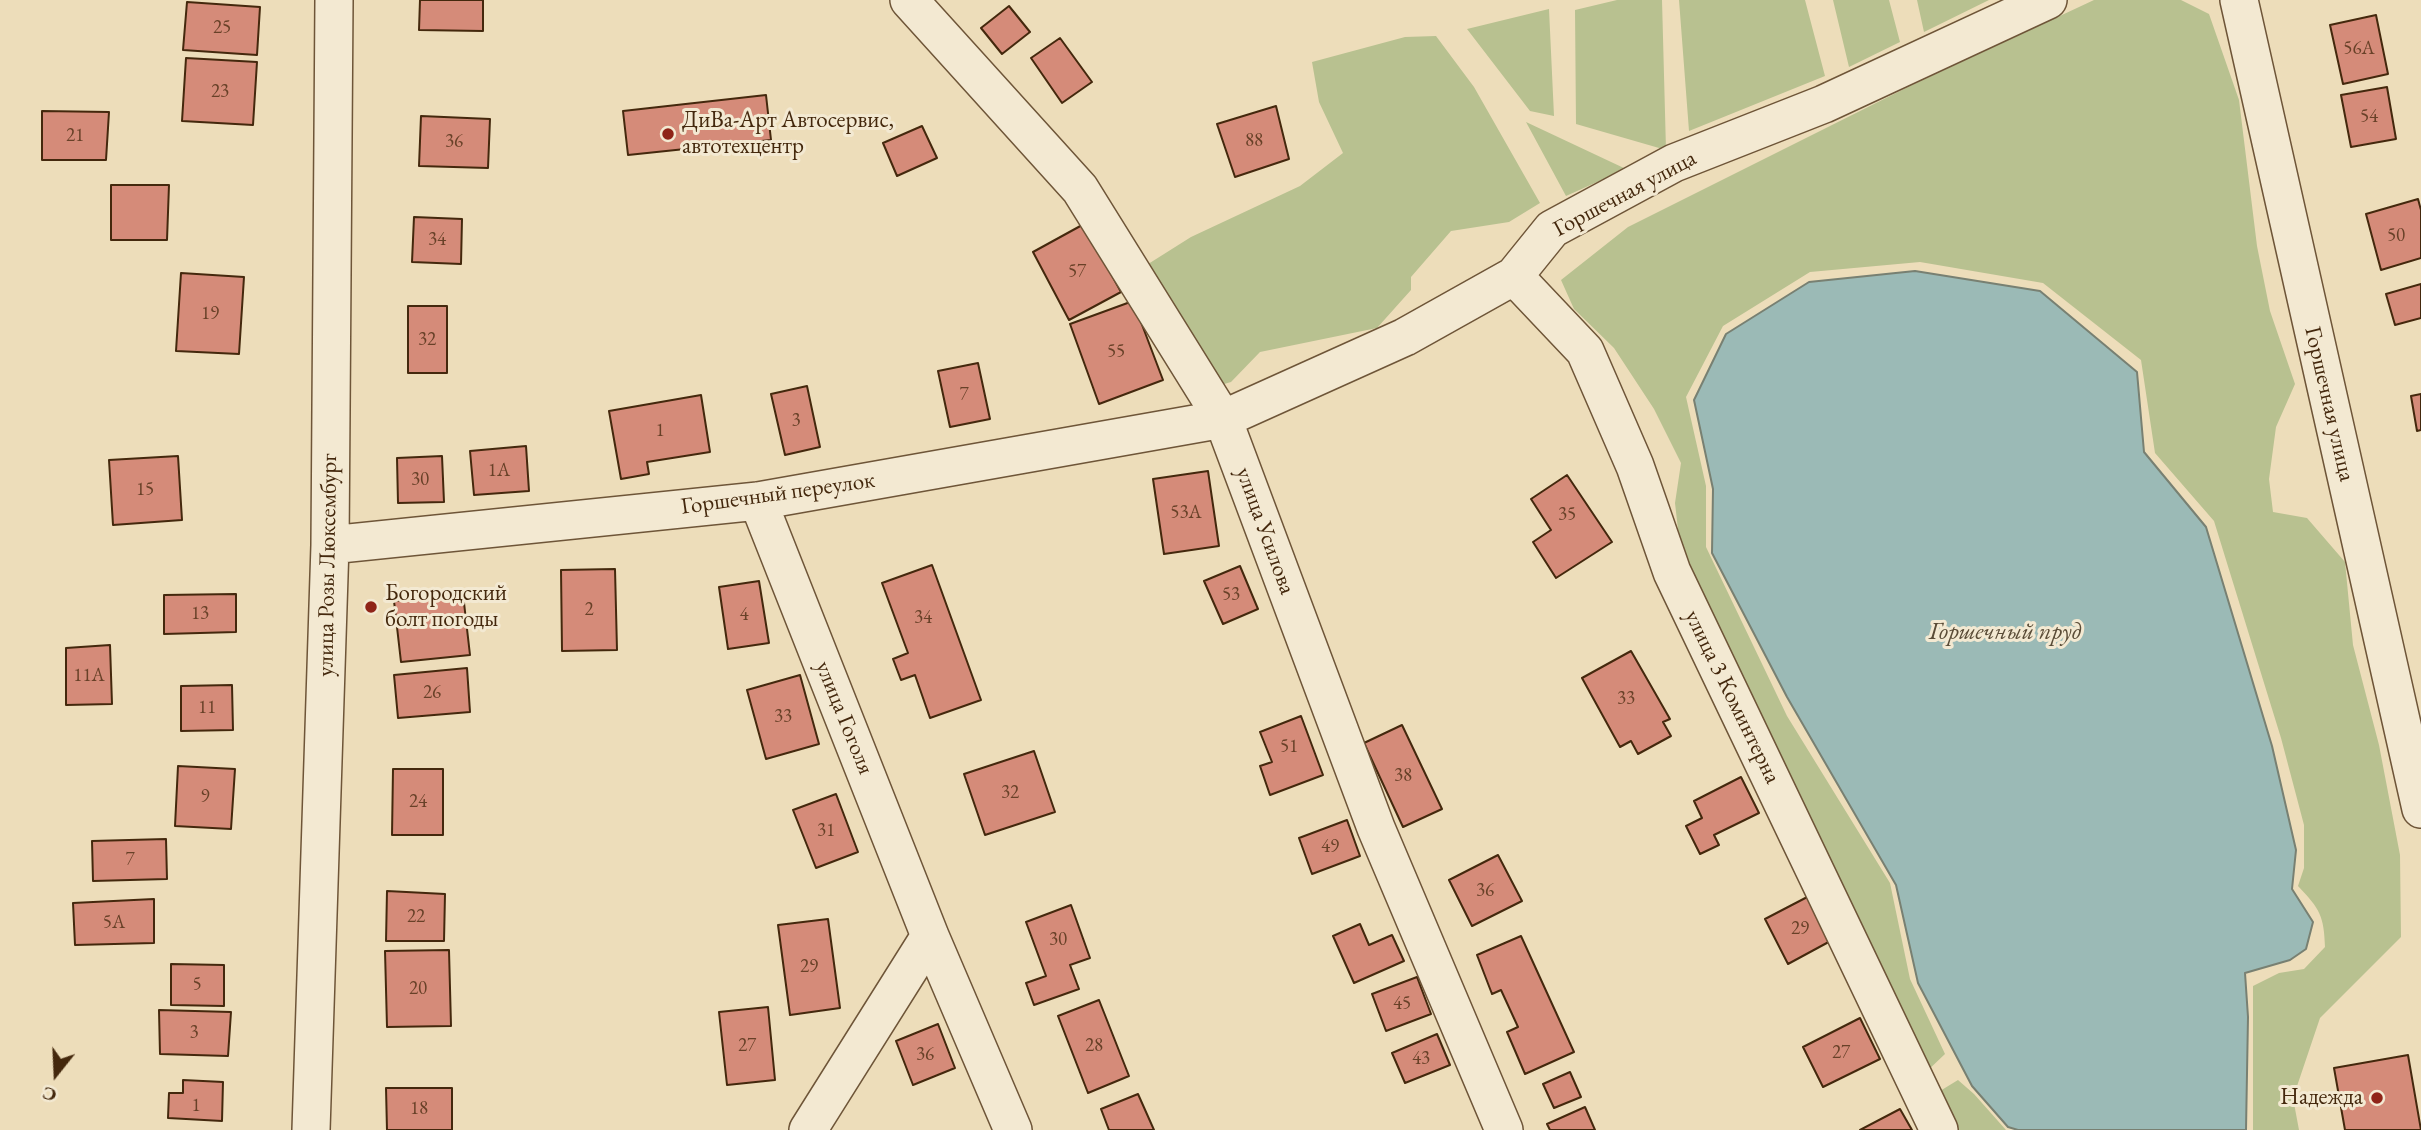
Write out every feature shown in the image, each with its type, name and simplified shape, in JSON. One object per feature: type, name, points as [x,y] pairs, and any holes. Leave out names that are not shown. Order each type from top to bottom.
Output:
[{"type":"street","name":"улица Розы Люксембург","points":[[311,1130],[330,545],[334,0]]},
{"type":"street","name":"улица Усилова","points":[[909,0],[1080,189],[1223,419],[1376,828],[1504,1130]]},
{"type":"street","name":"Горшечная улица","points":[[1223,419],[1405,337],[1514,276],[1552,229],[1674,163],[1824,104],[2048,0]]},
{"type":"street","name":"Горшечная улица","points":[[2239,0],[2421,809]]},
{"type":"street","name":"улица 3 Коминтерна","points":[[1514,276],[1585,351],[1635,466],[1672,572],[1940,1130]]},
{"type":"street","name":"Горшечный переулок","points":[[330,545],[758,501],[1223,419]]},
{"type":"street","name":"улица Гоголя","points":[[758,501],[930,936],[1013,1130]]},
{"type":"street","points":[[808,1130],[930,936]]},
{"type":"green space","points":[[1617,0],[1662,0],[1666,150],[1576,124],[1575,10]]},
{"type":"green space","points":[[1679,0],[1805,0],[1825,76],[1689,131]]},
{"type":"green space","points":[[1833,0],[1889,0],[1900,42],[1849,67]]},
{"type":"green space","points":[[1917,0],[1989,0],[1924,32]]},
{"type":"green space","points":[[2094,0],[2181,0],[2209,14],[2239,100],[2257,246],[2270,311],[2295,384],[2276,427],[2269,479],[2273,512],[2307,518],[2345,562],[2353,645],[2379,745],[2400,855],[2401,937],[2320,1018],[2293,1098],[2299,1130],[2253,1130],[2253,986],[2279,973],[2304,969],[2325,947],[2319,914],[2298,886],[2304,868],[2304,825],[2281,738],[2214,521],[2155,453],[2141,360],[2043,283],[1920,262],[1810,272],[1723,326],[1686,397],[1706,486],[1706,547],[1787,716],[1890,883],[1910,979],[1945,1054],[1925,1073],[1680,547],[1675,503],[1681,463],[1654,409],[1614,348],[1574,309],[1561,280],[1628,227],[1908,87]]},
{"type":"green space","points":[[1549,9],[1554,116],[1530,111],[1467,29]]},
{"type":"green space","points":[[1436,36],[1474,87],[1540,203],[1509,222],[1451,231],[1411,277],[1411,290],[1377,328],[1260,352],[1231,382],[1207,389],[1145,266],[1191,237],[1300,186],[1343,153],[1319,102],[1312,62],[1405,37]]},
{"type":"green space","points":[[1526,122],[1626,169],[1566,196]]},
{"type":"green space","points":[[1958,1080],[2006,1130],[1956,1130],[1940,1091]]},
{"type":"water","name":"Горшечный пруд","points":[[1915,271],[2040,291],[2137,372],[2144,452],[2206,527],[2272,746],[2296,850],[2292,889],[2313,922],[2306,949],[2290,960],[2245,973],[2248,1017],[2246,1130],[2018,1130],[2008,1127],[1972,1086],[1918,983],[1896,885],[1787,697],[1712,553],[1713,489],[1694,400],[1726,334],[1809,282]]},
{"type":"building","points":[[420,0],[483,0],[483,31],[419,30]]},
{"type":"building","points":[[187,2],[260,7],[257,55],[183,50]]},
{"type":"building","points":[[1009,6],[1030,32],[1002,54],[981,28]]},
{"type":"building","points":[[2376,15],[2388,74],[2343,84],[2330,25]]},
{"type":"building","points":[[1060,38],[1092,82],[1062,103],[1031,58]]},
{"type":"building","points":[[186,58],[257,62],[253,125],[182,121]]},
{"type":"building","points":[[2387,87],[2396,139],[2351,147],[2341,95]]},
{"type":"building","points":[[766,95],[771,140],[628,155],[623,111]]},
{"type":"building","points":[[1276,106],[1289,159],[1235,177],[1217,124]]},
{"type":"building","points":[[42,111],[109,112],[106,160],[42,160]]},
{"type":"building","points":[[421,116],[490,119],[488,168],[419,166]]},
{"type":"building","points":[[922,126],[937,158],[897,176],[883,143]]},
{"type":"building","points":[[111,185],[169,185],[167,240],[111,240]]},
{"type":"building","points":[[2418,199],[2421,210],[2421,258],[2381,270],[2366,214]]},
{"type":"building","points":[[414,217],[462,219],[461,264],[412,262]]},
{"type":"building","points":[[1084,224],[1121,292],[1069,320],[1033,252]]},
{"type":"building","points":[[181,273],[244,277],[239,354],[176,351]]},
{"type":"building","points":[[2421,284],[2421,318],[2395,325],[2386,294]]},
{"type":"building","points":[[1133,301],[1163,380],[1099,404],[1070,324]]},
{"type":"building","points":[[408,306],[447,306],[447,373],[408,373]]},
{"type":"building","points":[[978,363],[990,419],[950,427],[938,371]]},
{"type":"building","points":[[807,386],[820,447],[785,455],[771,394]]},
{"type":"building","points":[[2421,394],[2421,430],[2417,431],[2411,396]]},
{"type":"building","points":[[701,395],[710,452],[647,462],[649,474],[621,479],[609,411]]},
{"type":"building","points":[[526,446],[529,491],[474,495],[470,451]]},
{"type":"building","points":[[178,456],[182,520],[113,525],[109,460]]},
{"type":"building","points":[[442,456],[444,502],[398,503],[397,458]]},
{"type":"building","points":[[1208,471],[1219,546],[1164,554],[1153,479]]},
{"type":"building","points":[[1567,475],[1612,542],[1556,578],[1533,542],[1551,530],[1531,499]]},
{"type":"building","points":[[932,565],[981,700],[930,718],[915,675],[901,680],[893,659],[908,653],[882,583]]},
{"type":"building","points":[[1240,566],[1258,609],[1223,624],[1204,581]]},
{"type":"building","points":[[615,569],[617,650],[562,651],[561,570]]},
{"type":"building","points":[[759,581],[769,643],[728,649],[719,587]]},
{"type":"building","points":[[236,594],[236,632],[164,634],[164,595]]},
{"type":"building","points":[[463,594],[470,655],[401,662],[394,601]]},
{"type":"building","points":[[110,645],[112,704],[66,705],[66,648]]},
{"type":"building","points":[[1631,651],[1670,719],[1663,722],[1671,736],[1638,754],[1631,741],[1620,747],[1582,678]]},
{"type":"building","points":[[467,668],[470,712],[398,718],[394,675]]},
{"type":"building","points":[[800,675],[819,744],[766,759],[747,690]]},
{"type":"building","points":[[232,685],[233,730],[181,731],[181,686]]},
{"type":"building","points":[[1301,716],[1323,775],[1270,795],[1260,766],[1272,762],[1260,732]]},
{"type":"building","points":[[1402,725],[1442,809],[1403,827],[1364,743]]},
{"type":"building","points":[[1034,751],[1055,812],[985,835],[964,774]]},
{"type":"building","points":[[178,766],[235,769],[231,829],[175,826]]},
{"type":"building","points":[[393,769],[443,769],[443,835],[392,835]]},
{"type":"building","points":[[1741,777],[1759,813],[1714,835],[1719,845],[1700,854],[1686,826],[1702,818],[1694,801]]},
{"type":"building","points":[[836,794],[858,852],[816,868],[793,810]]},
{"type":"building","points":[[1347,820],[1360,856],[1312,874],[1299,838]]},
{"type":"building","points":[[166,839],[167,879],[93,881],[92,841]]},
{"type":"building","points":[[1498,855],[1522,901],[1472,926],[1449,880]]},
{"type":"building","points":[[387,891],[445,894],[444,941],[386,941]]},
{"type":"building","points":[[1813,894],[1836,938],[1788,964],[1765,919]]},
{"type":"building","points":[[154,899],[154,943],[75,945],[73,903]]},
{"type":"building","points":[[1071,905],[1090,958],[1070,965],[1079,989],[1034,1005],[1026,983],[1046,976],[1026,922]]},
{"type":"building","points":[[828,919],[840,1008],[790,1015],[778,925]]},
{"type":"building","points":[[1360,924],[1369,945],[1392,935],[1404,961],[1354,983],[1333,936]]},
{"type":"building","points":[[1521,936],[1574,1052],[1525,1074],[1507,1032],[1518,1027],[1501,990],[1492,994],[1477,955]]},
{"type":"building","points":[[449,950],[451,1026],[387,1027],[385,951]]},
{"type":"building","points":[[171,964],[224,965],[224,1006],[171,1005]]},
{"type":"building","points":[[1417,977],[1431,1014],[1386,1031],[1372,994]]},
{"type":"building","points":[[1099,1000],[1129,1076],[1088,1093],[1058,1016]]},
{"type":"building","points":[[768,1007],[775,1080],[727,1085],[719,1012]]},
{"type":"building","points":[[159,1010],[231,1012],[228,1056],[160,1054]]},
{"type":"building","points":[[1860,1018],[1880,1059],[1823,1087],[1803,1047]]},
{"type":"building","points":[[938,1024],[955,1068],[913,1085],[896,1041]]},
{"type":"building","points":[[1437,1034],[1450,1065],[1405,1083],[1392,1053]]},
{"type":"building","name":"Надежда","points":[[2408,1055],[2421,1130],[2345,1130],[2334,1068]]},
{"type":"building","points":[[1570,1072],[1581,1097],[1554,1108],[1543,1084]]},
{"type":"building","points":[[183,1080],[223,1082],[222,1121],[168,1118],[169,1093],[183,1093]]},
{"type":"building","points":[[386,1088],[452,1088],[452,1130],[387,1130]]},
{"type":"building","points":[[1138,1094],[1154,1130],[1109,1130],[1101,1109]]},
{"type":"building","points":[[1585,1107],[1595,1130],[1550,1130],[1547,1124]]},
{"type":"building","points":[[1900,1109],[1912,1130],[1860,1130]]},
{"type":"place","name":"ДиВа-Арт Автосервис, автотехцентр","points":[[668,134]]},
{"type":"place","name":"Богородский болт погоды","points":[[371,607]]},
{"type":"place","name":"Надежда","points":[[2377,1098]]}]
